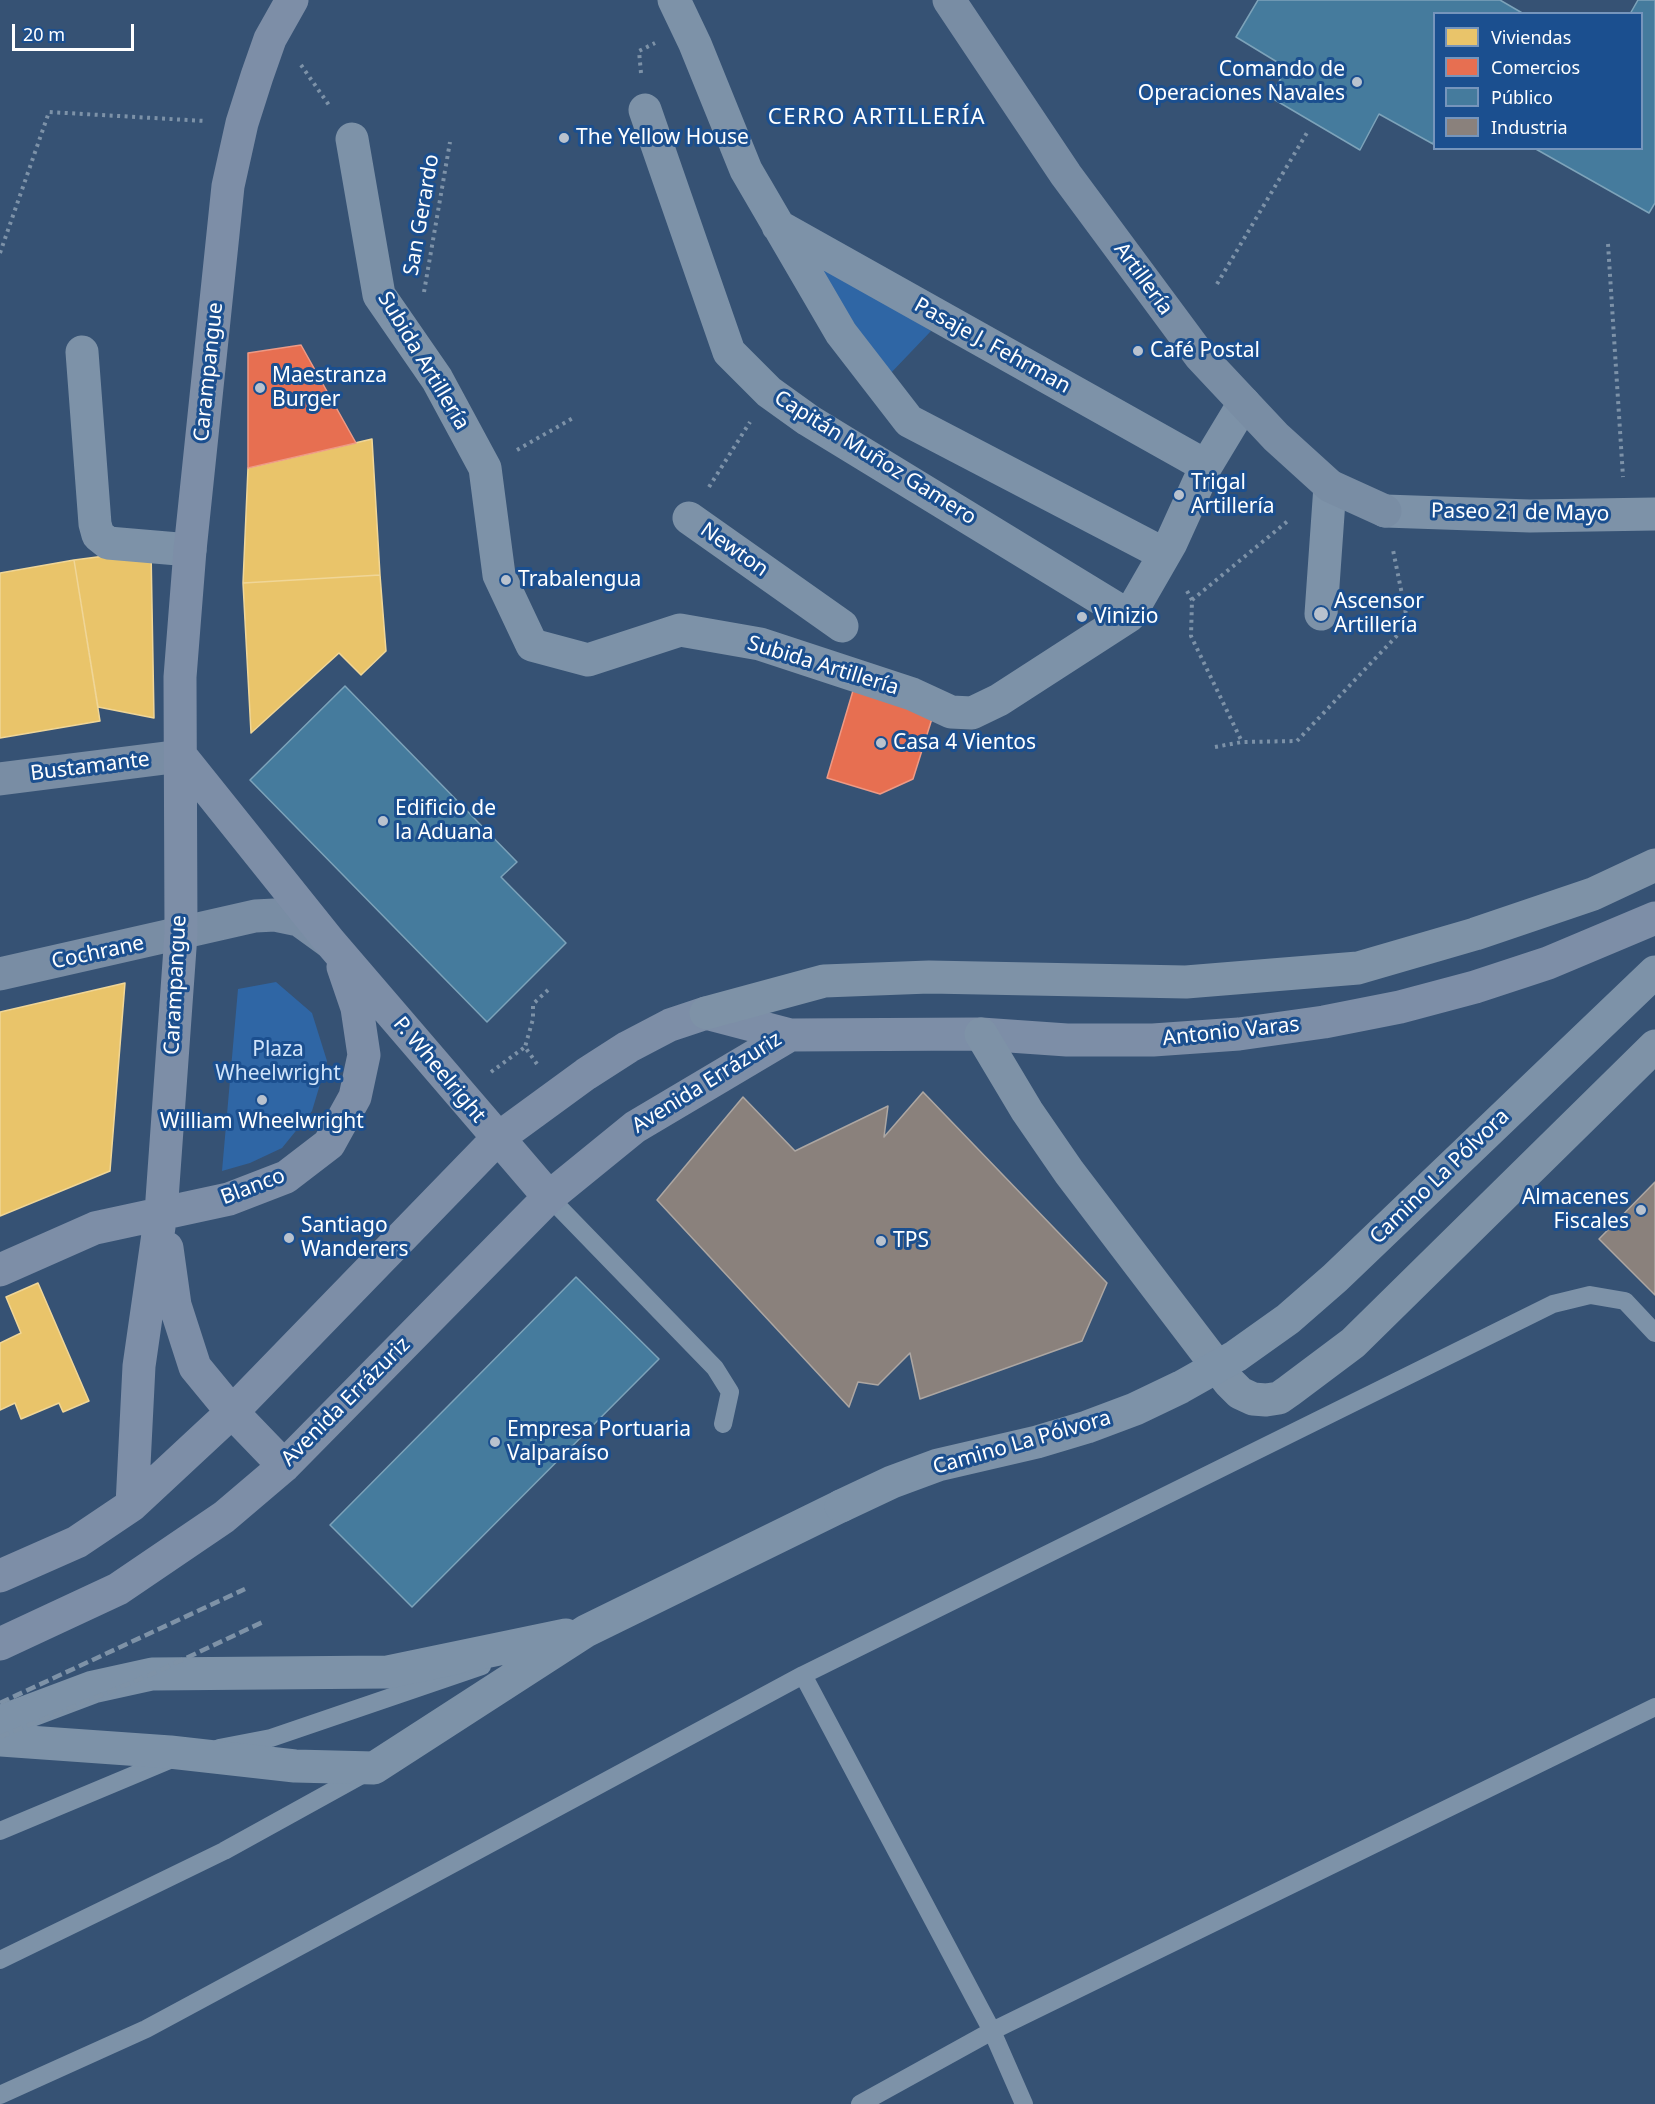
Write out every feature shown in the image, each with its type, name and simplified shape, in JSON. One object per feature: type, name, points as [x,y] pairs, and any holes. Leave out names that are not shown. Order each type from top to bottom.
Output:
[{"type":"highway","points":[[706,1013],[824,981],[929,977],[1186,982],[1358,968],[1475,934],[1593,894],[1655,865]]},
{"type":"highway","points":[[981,1034],[1027,1111],[1069,1172],[1229,1382],[1240,1393],[1253,1399],[1266,1400],[1279,1398],[1353,1342],[1655,1046]]},
{"type":"main road","name":"Carampangue","points":[[132,1504],[139,1365],[161,1214],[181,934],[180,677],[190,550],[228,186],[242,123],[270,39],[292,0]]},
{"type":"main road","points":[[181,756],[330,942]]},
{"type":"main road","name":"Antonio Varas","points":[[790,1035],[981,1034],[1067,1040],[1153,1040],[1239,1034],[1324,1022],[1400,1007],[1475,987],[1548,963],[1655,918]]},
{"type":"main road","name":"P. Wheelright","points":[[330,942],[549,1197]]},
{"type":"main road","name":"Blanco","points":[[0,1270],[94,1228],[229,1200],[286,1177],[329,1144],[355,1097],[364,1055],[357,1008],[346,972],[330,942]]},
{"type":"main road","points":[[0,1576],[77,1542],[132,1504],[232,1412],[497,1139],[561,1091],[628,1047],[670,1025],[706,1013]]},
{"type":"main road","name":"Avenida Errázuriz","points":[[706,1013],[790,1035]]},
{"type":"main road","name":"Avenida Errázuriz","points":[[0,1644],[118,1589],[225,1517],[284,1466],[549,1197],[635,1127],[790,1035]]},
{"type":"main road","name":"Carampangue","points":[[161,1214],[175,1305],[195,1367],[232,1412],[284,1466]]},
{"type":"street","points":[[674,0],[746,170],[841,333],[909,420],[1164,554]]},
{"type":"street","name":"Artillería","points":[[949,0],[1066,175],[1200,356],[1276,437],[1330,486],[1385,511]]},
{"type":"street","name":"Capitán Muñoz Gamero","points":[[645,110],[729,352],[769,392],[808,420],[1129,616]]},
{"type":"street","name":"Subida Artillería","points":[[352,139],[379,295],[437,379],[485,468],[499,575],[532,645],[588,660],[680,630],[760,644],[912,694],[951,712],[972,713],[999,700],[1129,616],[1164,554],[1206,466],[1244,403]]},
{"type":"street","name":"Pasaje J. Fehrman","points":[[778,226],[1206,466]]},
{"type":"street","points":[[82,352],[95,524],[98,535],[108,543],[190,550]]},
{"type":"street","points":[[1321,614],[1330,486]]},
{"type":"street","name":"Paseo 21 de Mayo","points":[[1385,511],[1530,516],[1640,514]]},
{"type":"street","name":"Newton","points":[[689,518],[842,626]]},
{"type":"street","name":"Bustamante","points":[[0,779],[181,756]]},
{"type":"street","name":"Cochrane","points":[[0,974],[181,934],[237,919],[275,915],[299,920],[330,942]]},
{"type":"street","name":"Camino La Pólvora","points":[[586,1631],[892,1482],[938,1465],[1037,1442],[1087,1427],[1172,1392],[1236,1356],[1287,1319],[1335,1278],[1655,972]]},
{"type":"street","points":[[0,1722],[93,1687],[152,1674],[388,1672],[586,1631]]},
{"type":"street","points":[[0,1740],[170,1752],[295,1766],[374,1768],[586,1631]]},
{"type":"lane","points":[[549,1197],[716,1368],[730,1392],[723,1424]]},
{"type":"lane","points":[[0,2095],[146,2029],[803,1676],[1553,1304],[1590,1295],[1625,1301],[1655,1333]]},
{"type":"lane","points":[[0,1830],[181,1755],[271,1738],[586,1631]]},
{"type":"lane","points":[[803,1676],[992,2031],[1024,2104]]},
{"type":"lane","points":[[860,2104],[992,2031],[1655,1707]]},
{"type":"lane","points":[[0,1960],[224,1851],[374,1768]]},
{"type":"path","points":[[645,110],[639,51],[688,29]]},
{"type":"path","points":[[270,39],[303,67],[352,139]]},
{"type":"path","points":[[0,253],[49,112],[242,123]]},
{"type":"path","points":[[1217,284],[1308,130]]},
{"type":"path","name":"San Gerardo","points":[[423,303],[450,142]]},
{"type":"path","points":[[1608,244],[1640,514]]},
{"type":"path","name":"Newton","points":[[689,518],[769,392]]},
{"type":"path","points":[[485,468],[573,418]]},
{"type":"path","points":[[1192,600],[1330,486]]},
{"type":"path","points":[[1215,747],[1242,742],[1297,741],[1408,624],[1385,511]]},
{"type":"path","points":[[1191,636],[1242,742]]},
{"type":"path","points":[[491,1072],[525,1047],[533,1019],[533,1004],[548,990]]},
{"type":"path","points":[[525,1047],[539,1066]]},
{"type":"green space","points":[[809,254],[931,331],[888,376]]},
{"type":"green space","name":"Plaza Wheelwright","points":[[276,982],[312,1013],[327,1061],[312,1111],[282,1148],[250,1163],[222,1171],[238,989]]},
{"type":"building: Viviendas","points":[[372,439],[380,575],[243,583],[248,468]]},
{"type":"building: Viviendas","points":[[151,550],[154,718],[98,707],[74,560]]},
{"type":"building: Viviendas","points":[[74,560],[100,721],[0,738],[0,573]]},
{"type":"building: Viviendas","points":[[380,575],[386,651],[361,675],[339,653],[251,733],[243,583]]},
{"type":"building: Viviendas","points":[[125,983],[110,1171],[0,1216],[0,1012]]},
{"type":"building: Viviendas","points":[[38,1283],[89,1401],[63,1412],[59,1403],[21,1419],[15,1403],[0,1410],[0,1343],[21,1333],[6,1297]]},
{"type":"building: Comercios","points":[[301,345],[356,443],[248,468],[248,353]]},
{"type":"building: Comercios","name":"Casa 4 Vientos","points":[[855,684],[935,709],[913,779],[880,794],[827,778]]},
{"type":"building: Público","name":"Comando de Operaciones Navales","points":[[1258,0],[1500,0],[1521,12],[1433,12],[1433,144],[1379,114],[1360,150],[1270,97],[1287,68],[1236,37]]},
{"type":"building: Público","points":[[1638,0],[1655,0],[1655,203],[1649,213],[1538,150],[1643,150],[1643,12],[1631,12]]},
{"type":"building: Público","name":"Edificio de la Aduana","points":[[345,686],[517,862],[501,877],[566,943],[487,1022],[250,780]]},
{"type":"building: Público","name":"Empresa Portuaria Valparaíso","points":[[576,1277],[659,1359],[412,1607],[330,1525]]},
{"type":"building: Industria","name":"TPS","points":[[923,1092],[1107,1283],[1082,1341],[920,1399],[910,1353],[878,1385],[858,1382],[849,1407],[657,1200],[743,1097],[795,1151],[888,1106],[884,1137]]},
{"type":"building: Industria","name":"Almacenes Fiscales","points":[[1655,1182],[1655,1295],[1599,1239]]},
{"type":"railway","points":[[0,1703],[245,1589]]},
{"type":"railway","points":[[0,1737],[152,1674],[265,1621]]},
{"type":"place","name":"Comando de Operaciones Navales","points":[[1357,82]]},
{"type":"place","name":"The Yellow House","points":[[564,138]]},
{"type":"place","name":"Café Postal","points":[[1138,351]]},
{"type":"place","name":"Maestranza Burger","points":[[260,388]]},
{"type":"place","name":"Trigal Artillería","points":[[1179,495]]},
{"type":"place","name":"Trabalengua","points":[[506,580]]},
{"type":"place","name":"Ascensor Artillería","points":[[1321,614]]},
{"type":"place","name":"Vinizio","points":[[1082,617]]},
{"type":"place","name":"Casa 4 Vientos","points":[[881,743]]},
{"type":"place","name":"Edificio de la Aduana","points":[[383,821]]},
{"type":"place","name":"William Wheelwright","points":[[262,1100]]},
{"type":"place","name":"Almacenes Fiscales","points":[[1641,1210]]},
{"type":"place","name":"Santiago Wanderers","points":[[289,1238]]},
{"type":"place","name":"TPS","points":[[881,1241]]},
{"type":"place","name":"Empresa Portuaria Valparaíso","points":[[495,1442]]},
{"type":"district","name":"CERRO ARTILLERÍA","points":[[877,118]]}]
